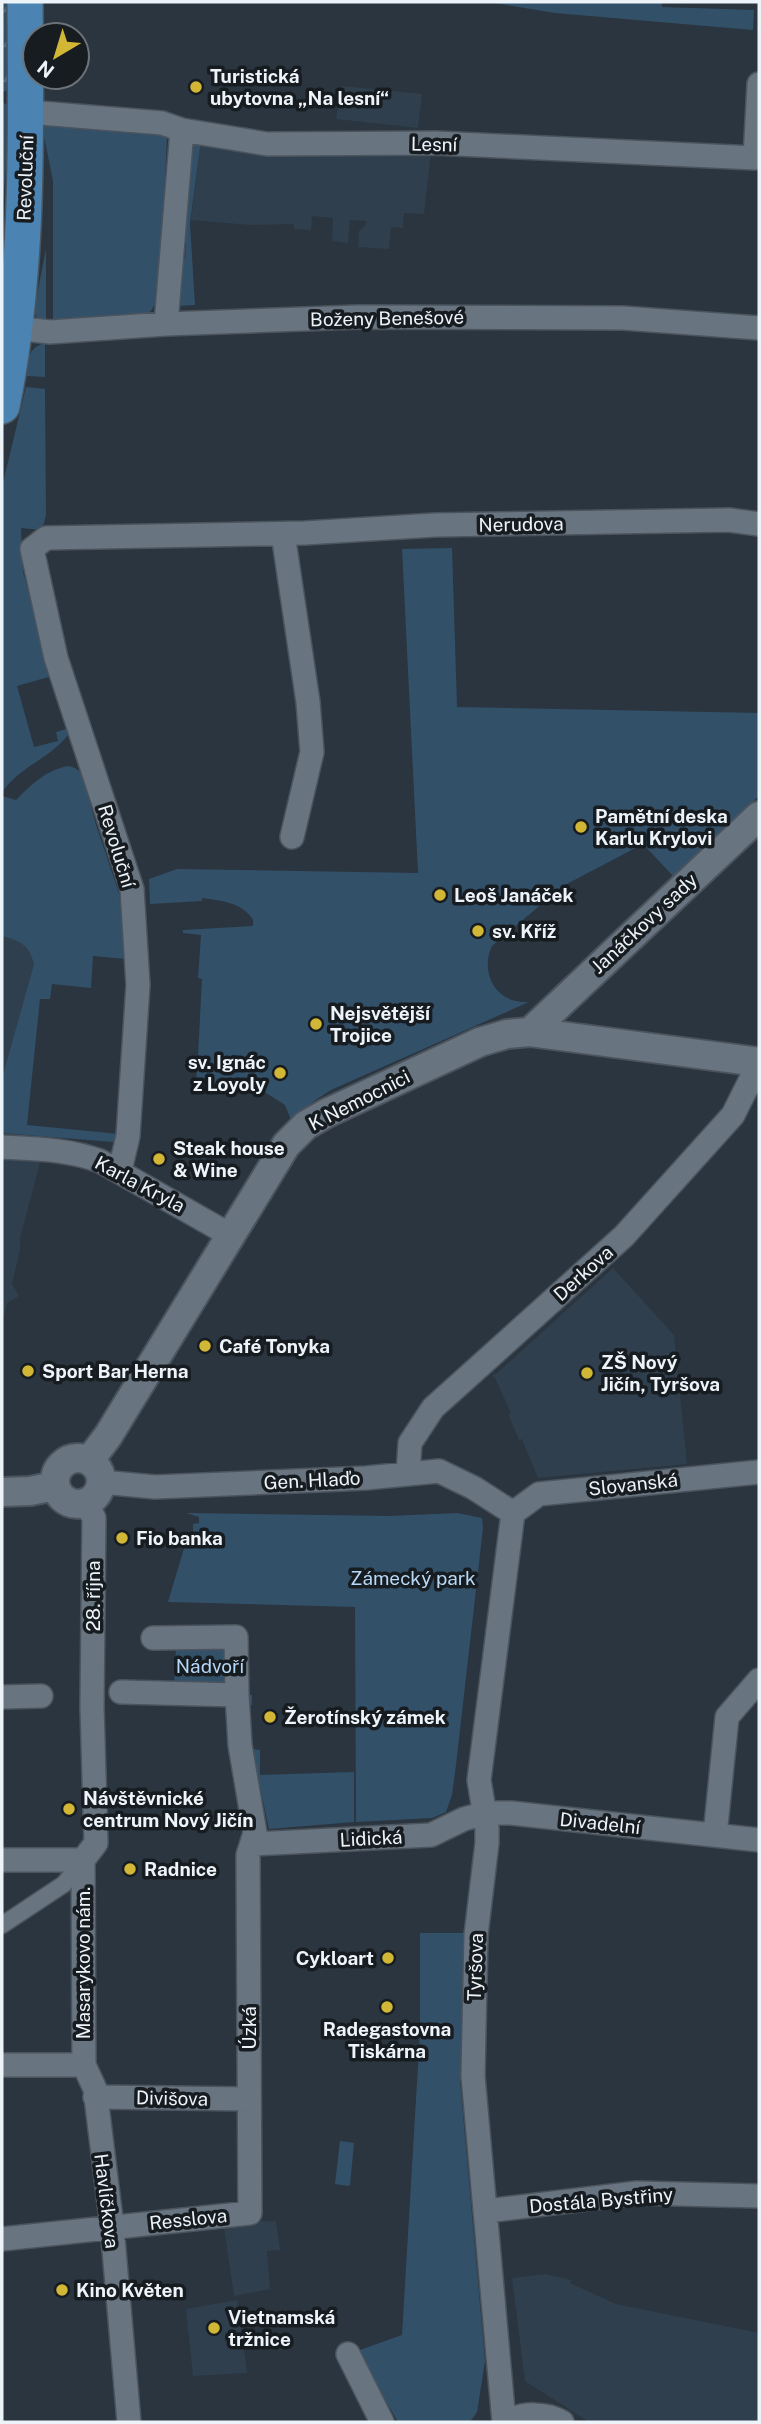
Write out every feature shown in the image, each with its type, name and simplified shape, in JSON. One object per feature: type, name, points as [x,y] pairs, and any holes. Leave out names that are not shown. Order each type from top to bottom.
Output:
[{"type":"main road","name":"Revoluční","points":[[2,406],[22,255],[27,137],[25,2]]},
{"type":"street","name":"Lesní","points":[[40,113],[162,123],[181,130],[268,144],[436,143],[755,158],[759,84]]},
{"type":"street","points":[[166,324],[181,130]]},
{"type":"street","name":"Boženy Benešové","points":[[9,345],[50,332],[166,324],[358,317],[610,318],[759,328]]},
{"type":"street","name":"Nerudova","points":[[46,538],[283,534],[448,525],[729,520],[759,524]]},
{"type":"street","points":[[283,534],[308,702],[312,752],[292,836]]},
{"type":"street","name":"Revoluční","points":[[46,538],[32,549],[56,658],[132,888],[138,985],[128,1136],[120,1170]]},
{"type":"street","name":"Janáčkovy sady","points":[[530,1032],[759,816]]},
{"type":"street","name":"K Nemocnici","points":[[92,1482],[108,1436],[230,1235],[286,1145],[314,1120],[480,1042],[507,1034],[530,1032],[759,1063]]},
{"type":"street","name":"Derkova","points":[[408,1474],[410,1443],[433,1408],[624,1236],[733,1115],[759,1063]]},
{"type":"street","name":"Karla Kryla","points":[[2,1147],[81,1154],[120,1170],[230,1235]]},
{"type":"street","name":"Gen. Hlaďo","points":[[75,1458],[92,1482],[79,1504],[67,1502],[57,1492],[55,1478],[61,1465],[75,1458]]},
{"type":"street","name":"Gen. Hlaďo","points":[[92,1482],[155,1487],[439,1471],[474,1488],[513,1513]]},
{"type":"street","name":"Slovanská","points":[[513,1513],[538,1494],[759,1472]]},
{"type":"street","name":"28. října","points":[[83,1860],[96,1843],[106,1692],[92,1482]]},
{"type":"street","points":[[2,1492],[30,1491],[55,1486]]},
{"type":"street","name":"Tyršova","points":[[506,2422],[473,2076],[476,1935],[487,1843],[479,1780],[513,1513]]},
{"type":"street","points":[[153,1638],[236,1637],[240,1745],[255,1833],[252,1844]]},
{"type":"street","points":[[715,1835],[727,1717],[759,1680]]},
{"type":"street","points":[[106,1692],[237,1695]]},
{"type":"street","points":[[2,1697],[41,1696]]},
{"type":"street","name":"Divadelní","points":[[485,1813],[511,1813],[759,1840]]},
{"type":"street","name":"Lidická","points":[[252,1844],[431,1835],[464,1819],[485,1813]]},
{"type":"street","name":"Úzká","points":[[250,2213],[248,1855],[252,1844]]},
{"type":"street","name":"Masarykovo nám.","points":[[2,1860],[83,1860],[84,2065],[2,2065]]},
{"type":"street","points":[[2,1924],[64,1884],[83,1860]]},
{"type":"street","name":"Havlíčkova","points":[[84,2065],[94,2089],[112,2227],[129,2422]]},
{"type":"street","name":"Divišova","points":[[95,2097],[249,2099]]},
{"type":"street","name":"Dostála Bystřiny","points":[[486,2211],[637,2193],[759,2196]]},
{"type":"street","name":"Resslova","points":[[2,2239],[250,2213]]},
{"type":"street","points":[[348,2354],[382,2422]]},
{"type":"street","points":[[506,2422],[517,2416],[538,2416],[562,2422]]},
{"type":"shaded area","points":[[342,86],[422,94],[418,128],[336,119]]},
{"type":"shaded area","points":[[201,140],[431,151],[424,214],[404,213],[403,228],[391,227],[389,249],[358,247],[359,231],[366,225],[366,221],[350,220],[348,243],[332,241],[333,218],[312,216],[311,230],[294,229],[294,224],[250,225],[191,220]]},
{"type":"shaded area","points":[[2,936],[21,942],[31,952],[34,964],[2,1078]]},
{"type":"shaded area","points":[[2,1133],[43,1137],[41,1159],[20,1238],[12,1284],[19,1296],[7,1303],[2,1324]]},
{"type":"shaded area","name":"ZŠ Nový Jičín, Tyršova","points":[[613,1268],[674,1335],[687,1464],[538,1478],[492,1375]]},
{"type":"shaded area","points":[[276,2221],[280,2250],[267,2251],[270,2289],[234,2296],[224,2227],[247,2226],[246,2222]]},
{"type":"shaded area","points":[[546,2274],[571,2280],[570,2283],[616,2304],[759,2333],[759,2422],[589,2422],[525,2381],[512,2278]]},
{"type":"shaded area","name":"Vietnamská tržnice","points":[[237,2300],[247,2373],[193,2376],[186,2309]]},
{"type":"green space","points":[[2,2],[6,2],[8,85],[6,91],[2,92]]},
{"type":"green space","points":[[488,2],[662,2],[662,7],[754,10],[753,30],[555,13]]},
{"type":"green space","points":[[2,102],[7,105],[2,217]]},
{"type":"green space","points":[[44,121],[164,133],[167,138],[159,297],[151,311],[140,316],[53,322],[53,181],[44,136]]},
{"type":"green space","points":[[201,140],[190,223],[195,305],[177,306],[178,259],[185,259],[186,243],[179,241],[183,156],[192,143]]},
{"type":"green space","points":[[46,249],[46,323],[38,319],[34,310]]},
{"type":"green space","points":[[45,343],[45,377],[27,376],[28,360],[32,351]]},
{"type":"green space","points":[[26,387],[45,389],[46,515],[42,530],[21,528],[23,572],[52,676],[17,686],[34,747],[58,741],[56,732],[66,729],[68,735],[52,751],[17,776],[2,793],[2,487]]},
{"type":"green space","points":[[452,548],[457,707],[759,713],[759,796],[673,876],[643,844],[563,886],[492,946],[489,956],[490,976],[500,993],[518,1002],[529,1002],[331,1090],[314,1101],[292,1122],[285,1105],[241,1077],[236,1088],[196,1082],[202,979],[198,978],[201,935],[183,933],[183,930],[253,926],[253,920],[243,909],[217,900],[202,898],[202,901],[150,904],[149,879],[177,869],[418,873],[402,549]]},
{"type":"green space","points":[[69,766],[82,773],[119,893],[126,959],[93,956],[91,988],[52,984],[50,999],[40,999],[27,1125],[119,1134],[113,1142],[2,1133],[2,1078],[34,964],[23,944],[2,936],[2,796],[16,800],[47,774]]},
{"type":"green space","name":"Zámecký park","points":[[186,1513],[391,1516],[457,1513],[482,1518],[456,1765],[452,1795],[446,1812],[432,1818],[356,1822],[355,1607],[168,1602],[186,1536],[193,1536],[193,1524],[199,1523],[199,1517]]},
{"type":"green space","name":"Nádvoří","points":[[153,1628],[245,1630],[246,1694],[252,1695],[252,1705],[233,1702],[174,1683],[176,1649]]},
{"type":"green space","points":[[252,1749],[260,1750],[260,1775],[354,1772],[354,1822],[269,1829]]},
{"type":"green space","points":[[420,1933],[463,1933],[465,2081],[460,2081],[485,2361],[477,2412],[470,2422],[398,2422],[357,2351],[402,2335],[420,2032]]},
{"type":"green space","points":[[340,2141],[354,2143],[348,2186],[335,2184]]},
{"type":"place","name":"Turistická ubytovna „Na lesní“","points":[[196,87]]},
{"type":"place","name":"Pamětní deska Karlu Krylovi","points":[[581,827]]},
{"type":"place","name":"Leoš Janáček","points":[[440,895]]},
{"type":"place","name":"sv. Kříž","points":[[478,931]]},
{"type":"place","name":"Nejsvětější Trojice","points":[[316,1024]]},
{"type":"place","name":"sv. Ignác z Loyoly","points":[[280,1073]]},
{"type":"place","name":"Steak house & Wine","points":[[159,1159]]},
{"type":"place","name":"Café Tonyka","points":[[205,1346]]},
{"type":"place","name":"Sport Bar Herna","points":[[28,1371]]},
{"type":"place","name":"ZŠ Nový Jičín, Tyršova","points":[[587,1373]]},
{"type":"place","name":"Fio banka","points":[[122,1538]]},
{"type":"place","name":"Žerotínský zámek","points":[[270,1717]]},
{"type":"place","name":"Návštěvnické centrum Nový Jičín","points":[[69,1809]]},
{"type":"place","name":"Radnice","points":[[130,1869]]},
{"type":"place","name":"Cykloart","points":[[388,1958]]},
{"type":"place","name":"Radegastovna Tiskárna","points":[[387,2007]]},
{"type":"place","name":"Kino Květen","points":[[62,2290]]},
{"type":"place","name":"Vietnamská tržnice","points":[[214,2328]]}]
